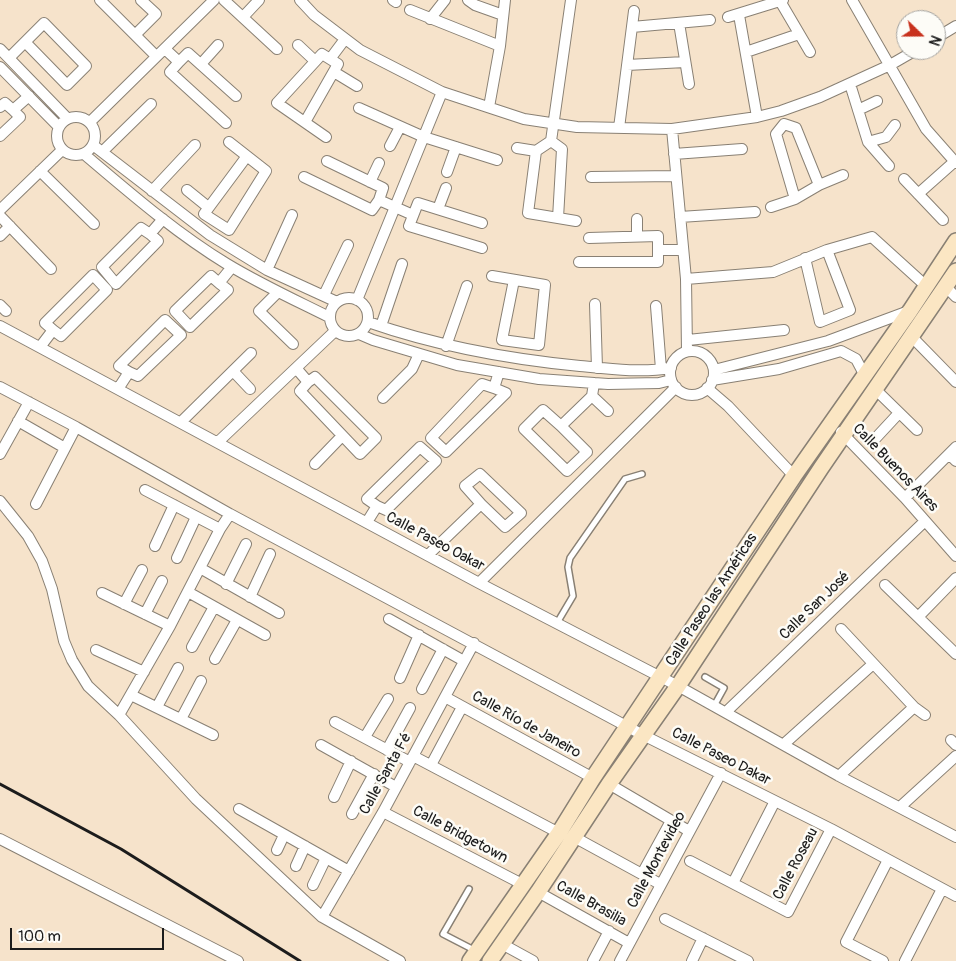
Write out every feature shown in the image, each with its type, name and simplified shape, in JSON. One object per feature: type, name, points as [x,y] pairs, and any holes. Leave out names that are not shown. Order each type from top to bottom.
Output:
[{"type":"street","points":[[100,0],[156,56]]},
{"type":"street","points":[[135,35],[156,14],[141,0]]},
{"type":"street","points":[[90,122],[214,0]]},
{"type":"street","points":[[224,0],[277,49]]},
{"type":"street","points":[[243,18],[259,0]]},
{"type":"street","points":[[430,19],[445,0]]},
{"type":"street","points":[[468,0],[503,16]]},
{"type":"street","points":[[489,107],[500,46],[505,0]]},
{"type":"street","points":[[552,141],[571,0]]},
{"type":"street","points":[[728,17],[782,0],[810,52]]},
{"type":"street","points":[[852,0],[926,129],[955,162],[918,194]]},
{"type":"street","points":[[304,1],[314,15],[360,50],[442,92],[524,119],[577,126],[672,129],[757,117],[780,111],[850,84],[899,60]]},
{"type":"street","points":[[410,10],[500,46]]},
{"type":"street","points":[[619,128],[634,11]]},
{"type":"street","points":[[739,15],[757,117]]},
{"type":"street","points":[[632,27],[710,20]]},
{"type":"street","points":[[9,58],[24,42],[44,23],[86,66],[67,84],[24,42]]},
{"type":"street","points":[[679,23],[689,84]]},
{"type":"street","points":[[746,52],[800,34]]},
{"type":"street","points":[[330,59],[345,40]]},
{"type":"street","points":[[201,64],[218,45]]},
{"type":"street","points":[[298,45],[315,61]]},
{"type":"street","points":[[0,48],[67,118]]},
{"type":"street","points":[[165,48],[179,62]]},
{"type":"street","points":[[226,123],[170,72],[188,53],[236,96]]},
{"type":"street","points":[[305,122],[338,64],[322,54],[277,103],[326,137]]},
{"type":"street","points":[[627,65],[685,62]]},
{"type":"street","points":[[0,67],[58,126]]},
{"type":"street","points":[[334,72],[357,86]]},
{"type":"street","points":[[850,84],[868,142],[888,166]]},
{"type":"street","points":[[357,300],[442,92]]},
{"type":"street","points":[[13,110],[29,96]]},
{"type":"street","points":[[858,110],[877,100]]},
{"type":"street","points":[[0,108],[5,103],[20,117],[0,136]]},
{"type":"street","points":[[102,152],[151,104]]},
{"type":"street","points":[[359,108],[424,137],[497,160]]},
{"type":"street","points":[[780,111],[784,124]]},
{"type":"street","points":[[79,116],[90,122],[95,133],[93,145],[84,154],[72,155],[62,150],[56,139],[58,126],[67,118],[79,116]]},
{"type":"street","points":[[784,124],[796,128],[819,185]]},
{"type":"street","points":[[784,124],[776,134],[795,199]]},
{"type":"street","points":[[868,142],[886,137],[895,125]]},
{"type":"street","points":[[390,146],[400,127]]},
{"type":"street","points":[[672,129],[686,279],[688,346]]},
{"type":"street","points":[[517,148],[536,151],[552,141]]},
{"type":"street","points":[[552,141],[562,149],[558,218]]},
{"type":"street","points":[[229,142],[266,170],[229,230],[204,214],[247,156]]},
{"type":"street","points":[[93,145],[208,234],[268,270],[337,302]]},
{"type":"street","points":[[152,190],[195,145]]},
{"type":"street","points":[[448,172],[456,147]]},
{"type":"street","points":[[674,154],[742,149]]},
{"type":"street","points":[[0,210],[62,150]]},
{"type":"street","points":[[536,151],[528,213],[576,221]]},
{"type":"street","points":[[84,154],[163,219],[232,267],[329,317]]},
{"type":"street","points":[[304,177],[372,210],[383,188],[327,161]]},
{"type":"street","points":[[370,182],[379,163]]},
{"type":"street","points":[[40,171],[94,224]]},
{"type":"street","points":[[771,207],[795,199],[819,185],[843,175]]},
{"type":"street","points":[[591,177],[676,176]]},
{"type":"street","points":[[904,179],[942,220]]},
{"type":"street","points":[[438,210],[446,188]]},
{"type":"street","points":[[187,190],[208,208]]},
{"type":"street","points":[[378,200],[413,215]]},
{"type":"street","points":[[482,223],[418,203],[409,226],[482,248]]},
{"type":"street","points":[[680,217],[755,212]]},
{"type":"street","points":[[268,270],[292,215]]},
{"type":"street","points":[[0,216],[51,269]]},
{"type":"street","points":[[150,234],[163,219]]},
{"type":"street","points":[[637,219],[637,236]]},
{"type":"street","points":[[208,234],[215,222]]},
{"type":"street","points":[[0,236],[10,226]]},
{"type":"street","points":[[141,228],[150,234],[158,241],[116,284],[102,267],[141,228]]},
{"type":"street","points":[[579,262],[658,262],[658,236],[589,238]]},
{"type":"street","points":[[686,279],[773,272],[827,250],[872,237],[926,286]]},
{"type":"street","name":"Calle Paseo las Américas","points":[[474,956],[559,833],[593,778],[794,476],[865,376],[956,240]]},
{"type":"street","points":[[324,295],[348,245]]},
{"type":"street","points":[[659,250],[683,250]]},
{"type":"street","points":[[805,258],[820,322],[850,310],[827,250]]},
{"type":"street","points":[[943,261],[956,271]]},
{"type":"street","points":[[381,326],[402,264]]},
{"type":"street","points":[[220,283],[232,267]]},
{"type":"street","name":"Calle Paseo las Américas","points":[[490,961],[538,892],[608,784],[678,686],[911,336],[951,292],[956,271]]},
{"type":"street","points":[[93,275],[107,290],[61,336],[52,330],[45,323],[93,275]]},
{"type":"street","points":[[211,276],[220,283],[228,290],[190,326],[175,311],[211,276]]},
{"type":"street","points":[[492,276],[545,285],[539,345],[502,340],[514,280]]},
{"type":"street","points":[[446,346],[467,286]]},
{"type":"street","points":[[278,292],[259,311],[293,344]]},
{"type":"street","points":[[347,298],[357,300],[365,306],[368,322],[359,334],[349,337],[344,336],[335,331],[329,317],[333,306],[337,302],[347,298]]},
{"type":"street","points":[[595,304],[597,368]]},
{"type":"street","points":[[656,306],[666,369],[674,384],[682,392],[693,394],[698,394],[711,379],[828,341],[910,310]]},
{"type":"street","points":[[165,320],[180,335],[138,376],[129,372],[119,366],[165,320]]},
{"type":"street","points":[[368,322],[446,346],[520,359],[629,370],[666,369],[688,346],[784,330]]},
{"type":"street","name":"Calle Paseo Oakar","points":[[0,326],[428,556],[661,677]]},
{"type":"street","points":[[40,347],[52,330]]},
{"type":"street","points":[[218,442],[335,331]]},
{"type":"street","points":[[359,334],[457,365],[539,379],[594,383],[674,384]]},
{"type":"street","points":[[911,336],[956,382]]},
{"type":"street","points":[[520,359],[523,343]]},
{"type":"street","points":[[688,346],[705,355],[710,360],[711,379],[728,406],[794,476]]},
{"type":"street","points":[[711,379],[779,369],[841,351],[856,359],[865,376]]},
{"type":"street","points":[[181,422],[251,353]]},
{"type":"street","points":[[383,398],[412,369],[419,354]]},
{"type":"street","points":[[296,368],[308,382]]},
{"type":"street","points":[[233,371],[250,389]]},
{"type":"street","points":[[118,389],[129,372]]},
{"type":"street","points":[[494,388],[499,372]]},
{"type":"street","points":[[315,377],[376,438],[360,454],[300,391],[308,382],[315,377]]},
{"type":"street","points":[[561,426],[592,396],[594,383]]},
{"type":"street","points":[[482,384],[494,388],[506,393],[446,452],[431,438],[482,384]]},
{"type":"street","points":[[479,583],[674,384]]},
{"type":"street","points":[[0,387],[76,427],[230,514],[474,643]]},
{"type":"street","points":[[875,389],[917,430]]},
{"type":"street","points":[[592,396],[608,411]]},
{"type":"street","points":[[0,454],[29,402]]},
{"type":"street","points":[[543,410],[561,426],[587,452],[567,471],[524,429],[543,410]]},
{"type":"street","points":[[873,441],[899,413]]},
{"type":"street","points":[[18,421],[65,448]]},
{"type":"street","name":"Calle Buenos Aires","points":[[831,424],[905,498],[956,556]]},
{"type":"street","points":[[36,504],[76,427]]},
{"type":"street","points":[[315,464],[342,436]]},
{"type":"street","points":[[420,447],[436,461],[386,510],[377,506],[367,499],[420,447]]},
{"type":"street","points":[[905,498],[954,454]]},
{"type":"street","points":[[480,474],[521,513],[505,527],[481,504],[465,486],[480,474]]},
{"type":"street","points":[[145,490],[220,529]]},
{"type":"street","points":[[0,501],[28,536],[42,560],[52,589],[64,641],[72,660],[88,686],[119,715],[196,799],[322,917],[400,961]]},
{"type":"street","points":[[428,556],[481,504]]},
{"type":"street","points":[[155,546],[174,505]]},
{"type":"street","points":[[367,522],[377,506]]},
{"type":"street","points":[[119,715],[170,626],[220,529],[230,514]]},
{"type":"street","points":[[177,558],[196,516]]},
{"type":"street","name":"Calle San José","points":[[726,712],[926,521]]},
{"type":"street","points":[[226,584],[246,544]]},
{"type":"street","points":[[250,597],[270,554]]},
{"type":"street","points":[[200,568],[279,613]]},
{"type":"street","points":[[124,604],[142,570]]},
{"type":"street","points":[[919,616],[956,578]]},
{"type":"street","points":[[145,614],[162,581]]},
{"type":"street","points":[[885,585],[956,654]]},
{"type":"street","points":[[188,592],[265,635]]},
{"type":"street","points":[[102,593],[170,626]]},
{"type":"street","points":[[192,647],[214,607]]},
{"type":"street","points":[[389,619],[464,661]]},
{"type":"street","points":[[215,659],[237,620]]},
{"type":"street","points":[[841,629],[914,706],[925,715]]},
{"type":"street","points":[[400,678],[419,635]]},
{"type":"street","name":"Calle Santa Fé","points":[[322,917],[383,812],[474,643]]},
{"type":"street","name":"Calle Paseo Dakar","points":[[474,643],[643,735],[831,829],[956,896]]},
{"type":"street","points":[[422,689],[443,649]]},
{"type":"street","points":[[96,650],[144,672]]},
{"type":"street","points":[[784,744],[873,664]]},
{"type":"street","points":[[157,707],[178,668]]},
{"type":"street","points":[[661,677],[840,776],[956,837]]},
{"type":"street","points":[[181,720],[201,681]]},
{"type":"street","points":[[131,695],[213,735]]},
{"type":"street","name":"Calle Río de Janeiro","points":[[445,697],[593,778]]},
{"type":"street","points":[[365,737],[388,699]]},
{"type":"street","points":[[840,776],[914,706]]},
{"type":"street","points":[[430,765],[462,707]]},
{"type":"street","points":[[386,750],[410,708]]},
{"type":"street","points":[[335,722],[386,750],[430,765],[559,833]]},
{"type":"street","points":[[321,745],[396,787]]},
{"type":"street","points":[[900,807],[956,756]]},
{"type":"street","points":[[334,797],[351,761]]},
{"type":"street","name":"Calle Montevideo","points":[[620,961],[721,773]]},
{"type":"street","points":[[352,814],[374,774]]},
{"type":"street","points":[[608,784],[689,831]]},
{"type":"street","points":[[733,883],[775,801]]},
{"type":"street","points":[[239,809],[349,871]]},
{"type":"street","name":"Calle Bridgetown","points":[[383,812],[524,885]]},
{"type":"street","points":[[642,874],[671,820]]},
{"type":"street","name":"Calle Roseau","points":[[690,861],[788,912],[831,829]]},
{"type":"street","points":[[277,850],[284,835]]},
{"type":"street","points":[[574,837],[660,884]]},
{"type":"street","points":[[0,840],[238,961]]},
{"type":"street","points":[[296,866],[305,846]]},
{"type":"street","points":[[313,885],[326,858]]},
{"type":"street","points":[[883,961],[846,942],[888,860]]},
{"type":"street","points":[[905,961],[942,889]]},
{"type":"street","name":"Calle Brasilia","points":[[538,892],[629,943]]},
{"type":"street","points":[[665,919],[748,961]]},
{"type":"street","points":[[593,961],[609,931]]},
{"type":"street","points":[[692,961],[703,938]]},
{"type":"street","points":[[502,944],[533,961]]},
{"type":"lane","points":[[557,623],[574,596],[568,567],[570,558],[625,479],[642,474]]},
{"type":"lane","points":[[706,677],[724,688],[714,706]]},
{"type":"lane","points":[[469,889],[443,934],[474,956]]},
{"type":"railway","points":[[0,784],[121,849],[300,961]]}]
